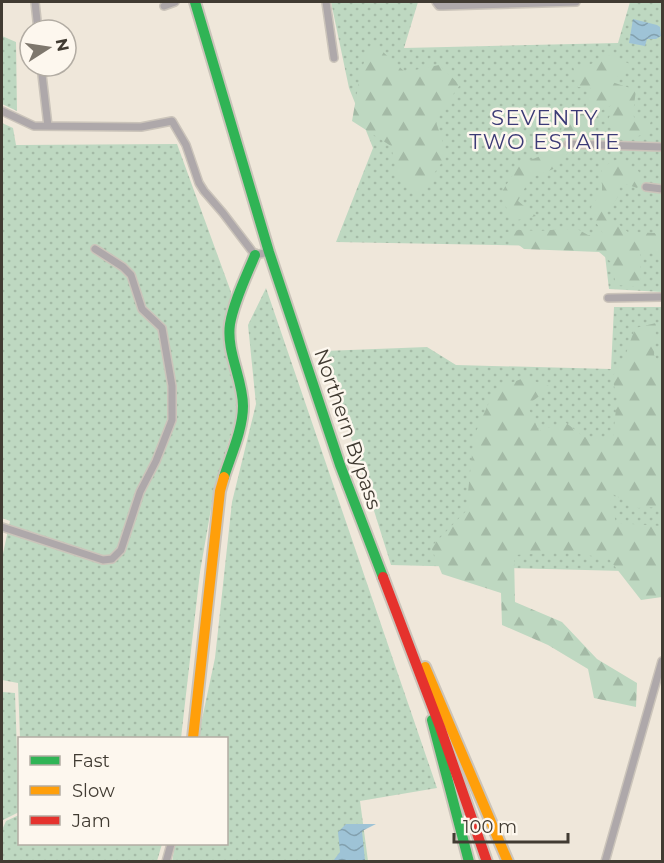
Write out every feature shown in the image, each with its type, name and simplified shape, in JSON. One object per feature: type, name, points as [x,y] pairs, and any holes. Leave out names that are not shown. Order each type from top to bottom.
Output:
[{"type":"main road","name":"Northern Bypass","points":[[195,2],[269,252],[340,465],[425,688],[487,861]]},
{"type":"main road","points":[[193,737],[220,491],[238,434],[243,406],[232,351],[230,327],[236,304],[255,255]]},
{"type":"main road","points":[[399,619],[422,660],[508,861]]},
{"type":"main road","points":[[425,688],[434,732],[469,861]]},
{"type":"street","points":[[35,2],[37,18]]},
{"type":"street","points":[[164,6],[175,2]]},
{"type":"street","points":[[326,2],[334,58]]},
{"type":"street","points":[[436,2],[439,6],[447,6],[576,2]]},
{"type":"street","points":[[42,78],[48,126]]},
{"type":"street","points":[[2,111],[33,126],[141,127],[172,121],[186,145],[204,191],[255,255],[269,252]]},
{"type":"street","points":[[568,144],[663,147]]},
{"type":"street","points":[[646,187],[663,189]]},
{"type":"street","points":[[2,527],[103,560],[112,560],[121,550],[140,492],[172,420],[172,386],[162,328],[142,309],[131,275],[123,267],[95,249]]},
{"type":"street","points":[[608,298],[663,297]]},
{"type":"street","points":[[605,861],[663,661]]},
{"type":"street","points":[[166,861],[170,845]]},
{"type":"green space","points":[[331,2],[418,2],[404,48],[618,43],[630,2],[662,2],[662,292],[609,289],[604,247],[336,242],[373,148],[349,88]]},
{"type":"green space","points":[[2,36],[16,42],[17,111],[2,104]]},
{"type":"green space","points":[[372,42],[405,72],[439,65],[460,85],[435,119],[447,155],[419,195],[397,173],[391,146],[352,121],[361,70]]},
{"type":"green space","points":[[609,55],[630,64],[612,82],[636,90],[633,113],[635,121],[652,118],[647,133],[627,140],[607,123],[614,104],[598,112],[593,127],[579,138],[556,168],[530,178],[518,201],[536,216],[513,221],[500,195],[520,163],[551,150],[559,137],[563,118],[585,109],[591,88],[578,87],[573,66],[589,65]]},
{"type":"green space","points":[[2,123],[13,128],[16,145],[177,144],[231,292],[239,409],[215,486],[200,572],[181,737],[20,737],[18,683],[2,680],[2,558],[10,521],[2,518]]},
{"type":"green space","points":[[616,160],[637,169],[644,180],[637,188],[620,182],[619,195],[606,214],[628,232],[655,233],[662,237],[662,254],[640,250],[641,287],[616,285],[611,262],[599,252],[524,249],[503,233],[519,230],[562,229],[579,230],[588,235],[604,235],[595,221],[591,207],[602,191],[602,167]]},
{"type":"green space","points":[[266,288],[437,788],[360,801],[368,861],[172,862],[175,845],[228,845],[228,737],[198,737],[215,658],[232,502],[256,404],[248,325]]},
{"type":"green space","points":[[614,307],[662,307],[662,572],[391,565],[324,351],[427,347],[456,365],[611,369]]},
{"type":"green space","points":[[656,323],[654,355],[662,366],[662,507],[638,508],[609,492],[616,523],[662,526],[662,597],[641,600],[609,559],[570,552],[514,555],[515,602],[562,622],[597,659],[637,683],[636,707],[594,698],[588,669],[548,645],[502,625],[501,593],[442,574],[431,547],[466,511],[474,436],[495,389],[524,378],[552,387],[527,405],[539,431],[565,422],[584,437],[613,439],[617,398],[612,377],[624,359],[635,328]]},
{"type":"green space","points":[[2,692],[15,693],[18,812],[3,820],[2,823]]},
{"type":"green space","points":[[18,815],[18,845],[162,845],[157,861],[2,861],[2,830],[6,821]]},
{"type":"water","points":[[633,19],[657,25],[660,27],[661,36],[656,39],[647,39],[645,46],[629,43]]},
{"type":"water","points":[[346,824],[376,824],[362,831],[365,861],[333,861],[340,852],[338,832]]},
{"type":"traffic: fast","points":[[195,2],[269,252],[340,465],[383,577]]},
{"type":"traffic: fast","points":[[224,477],[239,433],[243,406],[230,345],[230,324],[237,298],[255,255]]},
{"type":"traffic: fast","points":[[432,720],[469,862]]},
{"type":"traffic: slow","points":[[193,737],[220,491],[224,477]]},
{"type":"traffic: slow","points":[[425,667],[508,862]]},
{"type":"traffic: jam","points":[[383,577],[440,727],[487,862]]},
{"type":"district","name":"SEVENTY TWO ESTATE","points":[[545,130]]}]
